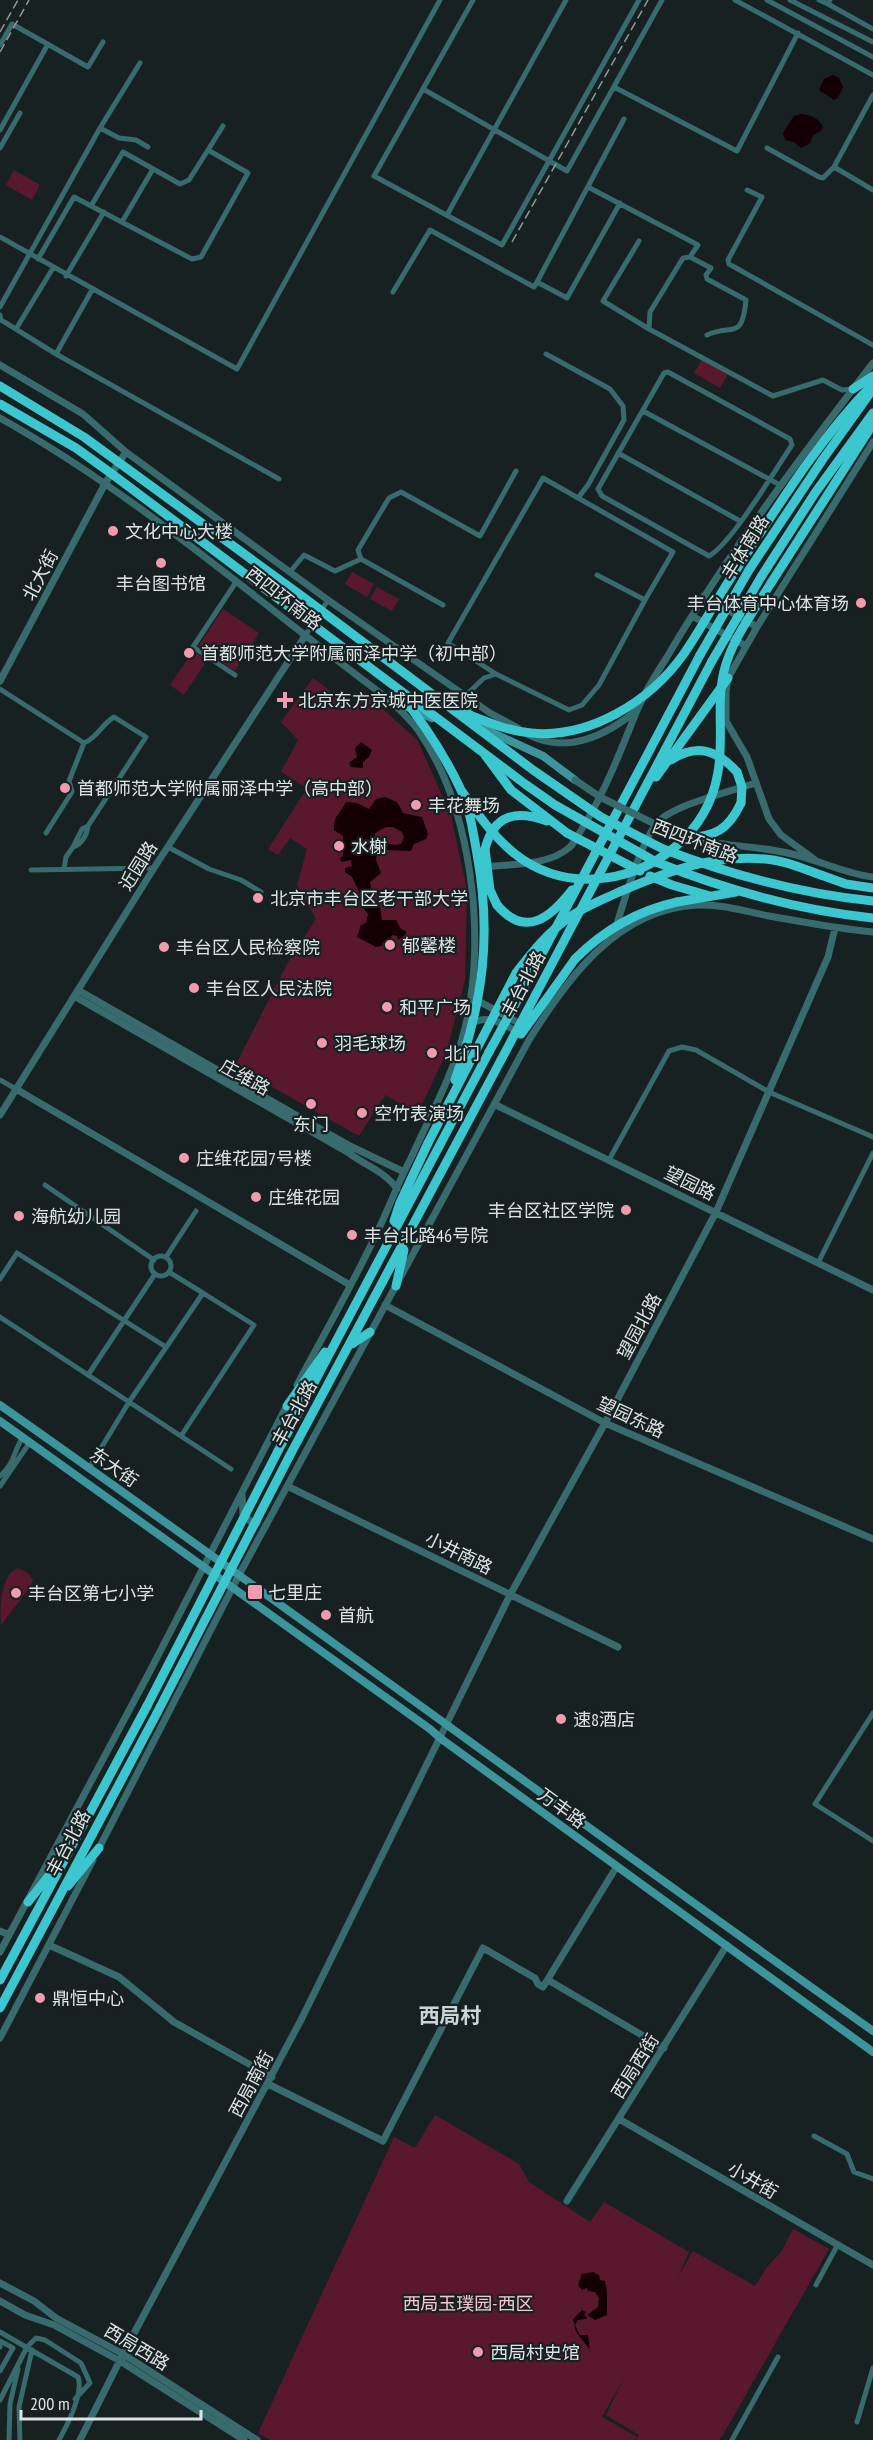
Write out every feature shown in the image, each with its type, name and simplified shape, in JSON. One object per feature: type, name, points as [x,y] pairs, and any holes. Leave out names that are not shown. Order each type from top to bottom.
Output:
[{"type":"highway","points":[[853,389],[873,376]]},
{"type":"highway","points":[[450,707],[501,727],[534,734],[552,733],[574,729],[611,716],[648,693],[682,657],[796,478],[858,399],[873,384]]},
{"type":"highway","name":"丰体南路","points":[[609,828],[700,655],[750,570],[823,459],[873,389]]},
{"type":"highway","name":"丰体南路","points":[[620,835],[712,661],[761,577],[815,493],[873,413]]},
{"type":"highway","name":"西四环南路","points":[[55,419],[84,437],[601,817],[663,849],[708,866],[786,888],[838,898],[873,901]]},
{"type":"highway","points":[[394,686],[427,728],[461,790],[497,840],[524,860],[552,873],[572,878],[608,878],[649,866],[682,841],[699,821],[711,797],[718,773],[720,706],[724,673],[733,647],[771,583],[873,424]]},
{"type":"highway","name":"西四环南路","points":[[57,437],[112,474],[555,805],[656,862],[739,892],[794,906],[873,918]]},
{"type":"highway","points":[[638,801],[728,678]]},
{"type":"highway","points":[[667,763],[681,753],[694,750],[707,751],[725,758],[737,772],[742,787],[741,803],[733,819],[721,831],[704,837],[687,838]]},
{"type":"highway","points":[[485,754],[511,790],[567,833],[649,875],[672,885],[710,896]]},
{"type":"highway","points":[[428,1143],[469,1042],[483,976],[484,902],[472,827],[461,790]]},
{"type":"highway","points":[[554,824],[529,815],[515,815],[496,826],[488,838],[485,849],[490,890],[497,905],[504,913],[523,922],[535,922],[545,918],[558,907],[588,869]]},
{"type":"highway","name":"丰台北路","points":[[0,1980],[147,1706],[386,1245],[609,828]]},
{"type":"highway","name":"丰台北路","points":[[0,2008],[157,1713],[289,1457],[620,835]]},
{"type":"highway","points":[[386,1245],[400,1203],[428,1143],[516,973],[532,950],[571,916],[661,875],[690,864],[717,860],[774,860],[846,884],[873,888]]},
{"type":"highway","points":[[501,1060],[575,959],[590,944],[624,921],[653,907],[739,892]]},
{"type":"highway","points":[[396,1286],[407,1237]]},
{"type":"highway","points":[[287,1406],[347,1320]]},
{"type":"highway","points":[[350,1346],[370,1332]]},
{"type":"highway","points":[[55,1901],[99,1848]]},
{"type":"highway","points":[[28,1902],[68,1852]]},
{"type":"main road","name":"西四环南路","points":[[3,388],[55,419]]},
{"type":"main road","name":"西四环南路","points":[[0,404],[57,437],[110,474],[485,754]]},
{"type":"main road","name":"西四环南路","points":[[84,437],[479,727],[543,756],[575,780]]},
{"type":"main road","points":[[387,698],[443,722]]},
{"type":"main road","name":"东大街","points":[[0,1405],[239,1575]]},
{"type":"main road","name":"东大街","points":[[0,1421],[204,1565],[233,1589]]},
{"type":"main road","name":"万丰路","points":[[239,1575],[446,1727],[873,2031]]},
{"type":"main road","name":"万丰路","points":[[233,1589],[430,1729],[873,2052]]},
{"type":"street","points":[[0,237],[66,276],[237,369],[440,0]]},
{"type":"street","points":[[474,0],[374,176],[502,245],[639,0]]},
{"type":"street","points":[[447,215],[566,0]]},
{"type":"street","points":[[423,89],[567,171],[662,0]]},
{"type":"street","points":[[735,0],[873,75]]},
{"type":"street","points":[[767,0],[873,57]]},
{"type":"street","points":[[790,0],[873,42]]},
{"type":"street","points":[[819,0],[829,2],[873,29]]},
{"type":"street","points":[[1,40],[12,24],[88,67],[103,42]]},
{"type":"street","points":[[614,87],[737,151],[798,33]]},
{"type":"street","points":[[0,129],[48,44]]},
{"type":"street","points":[[0,308],[100,128],[140,63]]},
{"type":"street","points":[[767,148],[822,178],[834,166],[873,95]]},
{"type":"street","points":[[0,147],[20,113]]},
{"type":"street","points":[[393,292],[430,230],[534,287],[624,119]]},
{"type":"street","points":[[91,206],[123,152],[180,184],[185,183],[224,126]]},
{"type":"street","points":[[100,128],[119,138],[136,140],[148,147]]},
{"type":"street","points":[[38,259],[74,197],[192,259],[201,256],[248,173],[208,150]]},
{"type":"street","points":[[834,166],[873,189]]},
{"type":"street","points":[[122,222],[153,169]]},
{"type":"street","points":[[588,187],[698,245],[690,256],[680,260],[650,312],[649,329]]},
{"type":"street","points":[[747,190],[762,198],[728,260],[729,264],[873,345]]},
{"type":"street","points":[[537,282],[567,298],[620,203]]},
{"type":"street","points":[[66,276],[104,212]]},
{"type":"street","points":[[639,241],[603,301],[649,329],[773,396],[823,380],[842,390],[853,389]]},
{"type":"street","points":[[690,256],[711,268],[706,275],[707,279],[746,300],[744,314],[737,328],[729,332],[713,332],[706,335]]},
{"type":"street","points":[[16,329],[53,268]]},
{"type":"street","points":[[56,354],[92,290]]},
{"type":"street","points":[[0,315],[1,320],[56,354],[279,479]]},
{"type":"street","points":[[546,354],[610,389],[623,406],[624,420],[588,485],[578,498]]},
{"type":"street","name":"丰体南路","points":[[637,710],[704,596],[780,485],[873,363]]},
{"type":"street","name":"西四环南路","points":[[0,364],[83,414],[126,452],[328,600],[452,687],[479,727]]},
{"type":"street","points":[[664,373],[675,374],[790,439],[792,445],[740,521],[716,552],[709,556],[602,496],[597,489],[643,411],[664,373]]},
{"type":"street","points":[[643,411],[780,485]]},
{"type":"street","name":"西四环南路","points":[[0,418],[55,449],[106,482],[387,698],[410,720],[429,747],[459,816],[469,868]]},
{"type":"street","points":[[814,859],[797,848],[774,827],[740,743],[726,721],[726,692],[728,678],[757,627],[873,442]]},
{"type":"street","name":"北大街","points":[[0,681],[110,474],[126,452]]},
{"type":"street","points":[[618,453],[740,521]]},
{"type":"street","points":[[443,605],[361,559],[358,550],[389,498],[401,492],[480,536],[516,471]]},
{"type":"street","points":[[543,478],[578,498],[673,552],[599,685],[582,705],[569,710],[496,674],[448,643],[543,478]]},
{"type":"street","points":[[290,572],[304,555],[335,571],[361,559]]},
{"type":"street","points":[[597,575],[645,600]]},
{"type":"street","points":[[236,582],[193,647],[236,675]]},
{"type":"street","points":[[704,596],[757,627]]},
{"type":"street","points":[[305,636],[328,600]]},
{"type":"street","points":[[692,616],[746,646]]},
{"type":"street","name":"近园路","points":[[0,1114],[154,868],[305,636]]},
{"type":"street","points":[[465,696],[484,678],[496,674]]},
{"type":"street","points":[[452,687],[490,713],[536,738],[555,742],[574,742],[596,738],[619,725],[637,710]]},
{"type":"street","points":[[0,689],[84,743]]},
{"type":"street","points":[[469,868],[543,860],[560,855],[572,845],[608,782],[624,748],[637,710]]},
{"type":"street","points":[[64,869],[66,857],[88,832],[88,826],[146,737],[114,717],[107,721],[90,741],[84,743]]},
{"type":"street","points":[[46,833],[72,792],[69,781],[84,743]]},
{"type":"street","name":"西四环南路","points":[[575,780],[600,797],[687,838],[733,846],[767,848],[873,877]]},
{"type":"street","points":[[613,936],[631,880],[644,847],[658,821],[670,812],[756,783]]},
{"type":"street","points":[[168,847],[209,869],[241,880],[261,892]]},
{"type":"street","points":[[31,870],[154,868]]},
{"type":"street","name":"丰台北路","points":[[0,1952],[350,1285],[447,1079],[465,1029],[471,997],[475,941],[469,868]]},
{"type":"street","points":[[613,936],[635,923],[664,911],[696,905],[726,907],[835,928],[873,932]]},
{"type":"street","name":"望园北路","points":[[446,1727],[510,1595],[605,1423],[716,1212],[828,957],[835,928]]},
{"type":"street","name":"丰台北路","points":[[0,2038],[239,1575],[529,1040],[586,961],[613,936]]},
{"type":"street","name":"庄维路","points":[[76,993],[350,1146],[404,1172]]},
{"type":"street","name":"庄维路","points":[[76,993],[349,1153],[391,1180],[396,1189]]},
{"type":"street","points":[[471,997],[535,1030]]},
{"type":"street","points":[[465,1029],[478,1020],[490,1018],[529,1040]]},
{"type":"street","points":[[609,1160],[669,1051],[682,1047],[696,1050],[769,1092],[873,1137]]},
{"type":"street","points":[[0,1080],[350,1285]]},
{"type":"street","name":"望园路","points":[[494,1104],[873,1290]]},
{"type":"street","points":[[818,1263],[873,1153]]},
{"type":"street","points":[[45,1185],[153,1260]]},
{"type":"street","points":[[166,1257],[196,1211]]},
{"type":"street","points":[[0,1279],[17,1253],[166,1347]]},
{"type":"street","points":[[153,1260],[166,1257]]},
{"type":"street","points":[[155,1274],[164,1275],[169,1272],[171,1265],[166,1257]]},
{"type":"street","points":[[153,1260],[152,1269],[155,1274]]},
{"type":"street","points":[[169,1272],[254,1325],[181,1436]]},
{"type":"street","points":[[88,1375],[155,1274]]},
{"type":"street","points":[[89,1468],[129,1402],[203,1293]]},
{"type":"street","name":"望园东路","points":[[385,1305],[605,1423],[873,1539]]},
{"type":"street","points":[[0,1317],[231,1469]]},
{"type":"street","points":[[0,1476],[8,1470],[14,1460],[16,1448],[23,1437]]},
{"type":"street","points":[[0,1486],[30,1442]]},
{"type":"street","name":"小井南路","points":[[287,1486],[618,1647]]},
{"type":"street","points":[[243,1490],[241,1505],[247,1520],[252,1523],[268,1521]]},
{"type":"street","points":[[873,1713],[815,1804],[873,1841]]},
{"type":"street","name":"西局南街","points":[[80,2440],[272,2077],[446,1727]]},
{"type":"street","points":[[268,2084],[383,2141],[483,1948],[536,1978],[538,1984],[543,1987],[617,1866]]},
{"type":"street","points":[[0,1931],[9,1935]]},
{"type":"street","points":[[49,1945],[119,1977],[174,2022],[272,2077]]},
{"type":"street","name":"西局西街","points":[[567,2201],[727,1946]]},
{"type":"street","points":[[548,1980],[664,2048]]},
{"type":"street","name":"小井街","points":[[619,2120],[873,2265]]},
{"type":"street","points":[[814,2136],[847,2154],[854,2172],[873,2179]]},
{"type":"street","points":[[816,2285],[837,2246]]},
{"type":"street","name":"西局西路","points":[[0,2283],[34,2301],[56,2318],[257,2440]]},
{"type":"street","name":"西局西路","points":[[0,2301],[122,2358],[244,2440]]},
{"type":"street","points":[[0,2332],[78,2377],[80,2388],[69,2421],[59,2440]]},
{"type":"street","points":[[0,2400],[21,2358],[36,2338],[45,2340],[81,2363],[90,2382],[75,2399]]},
{"type":"street","points":[[0,2341],[13,2348],[0,2371]]},
{"type":"street","points":[[20,2440],[20,2407],[29,2349]]},
{"type":"street","points":[[732,2440],[778,2357]]},
{"type":"street","points":[[9,2440],[10,2404],[21,2358]]},
{"type":"street","points":[[857,2422],[873,2368]]},
{"type":"green space","points":[[14,170],[40,185],[32,200],[6,185]]},
{"type":"green space","points":[[702,359],[728,374],[720,388],[694,373]]},
{"type":"green space","points":[[352,572],[374,584],[367,597],[345,584]]},
{"type":"green space","points":[[377,587],[399,599],[392,611],[370,599]]},
{"type":"green space","points":[[223,609],[259,633],[235,671],[198,647]]},
{"type":"green space","points":[[193,651],[207,660],[184,695],[170,685]]},
{"type":"green space","points":[[313,678],[352,707],[363,691],[418,741],[451,816],[467,890],[465,980],[447,1051],[418,1113],[385,1095],[359,1136],[235,1066],[287,964],[316,919],[297,885],[307,849],[290,838],[278,855],[268,849],[307,788],[281,772],[298,740],[281,722]]},
{"type":"green space","points":[[18,1568],[28,1573],[33,1580],[1,1625],[4,1584],[12,1572]]},
{"type":"green space","name":"西局玉璞园-西区","points":[[435,2115],[519,2164],[529,2182],[590,2222],[604,2202],[689,2252],[678,2277],[693,2251],[755,2286],[767,2267],[781,2252],[793,2229],[829,2249],[720,2440],[636,2440],[639,2435],[606,2415],[624,2378],[602,2417],[637,2437],[635,2440],[270,2440],[258,2433],[394,2137],[415,2148]]},
{"type":"shaded area","points":[[833,75],[839,78],[843,87],[838,98],[834,100],[819,90],[824,79]]},
{"type":"shaded area","points":[[801,114],[814,118],[823,127],[821,131],[813,135],[810,143],[801,148],[794,142],[785,140],[783,133],[794,116]]},
{"type":"shaded area","points":[[361,742],[372,750],[363,762],[363,768],[351,767],[349,763],[357,757],[355,748]]},
{"type":"shaded area","points":[[385,797],[397,802],[403,813],[422,817],[428,834],[426,839],[414,844],[411,851],[385,850],[377,855],[376,860],[381,873],[370,882],[372,893],[369,902],[380,907],[382,920],[396,920],[406,934],[398,940],[397,936],[392,935],[388,943],[383,942],[382,946],[376,947],[357,937],[361,925],[366,923],[368,914],[361,905],[360,894],[352,877],[345,872],[345,868],[352,866],[351,860],[341,862],[343,836],[334,830],[334,825],[346,802],[357,803],[369,809],[376,799]],"holes":[[[386,827],[393,827],[402,832],[404,838],[401,844],[375,842],[375,833]]]},
{"type":"shaded area","points":[[593,2272],[599,2275],[600,2280],[605,2281],[607,2292],[607,2315],[595,2320],[587,2315],[598,2307],[599,2298],[595,2292],[588,2291],[587,2288],[582,2290],[578,2285],[582,2274]]},
{"type":"shaded area","points":[[582,2310],[586,2312],[584,2315],[587,2317],[578,2320],[575,2325],[580,2335],[588,2335],[590,2350],[576,2332],[573,2319]]},
{"type":"railway","points":[[0,32],[18,0]]},
{"type":"railway","points":[[0,52],[29,0]]},
{"type":"railway","points":[[512,242],[648,0]]},
{"type":"place","name":"文化中心大楼","points":[[113,531]]},
{"type":"place","name":"丰台图书馆","points":[[161,563]]},
{"type":"place","name":"丰台体育中心体育场","points":[[861,603]]},
{"type":"place","name":"首都师范大学附属丽泽中学（初中部）","points":[[189,653]]},
{"type":"place","name":"北京东方京城中医医院","points":[[285,700]]},
{"type":"place","name":"首都师范大学附属丽泽中学（高中部）","points":[[65,788]]},
{"type":"place","name":"丰花舞场","points":[[416,805]]},
{"type":"place","name":"水榭","points":[[339,846]]},
{"type":"place","name":"北京市丰台区老干部大学","points":[[258,898]]},
{"type":"place","name":"郁馨楼","points":[[390,945]]},
{"type":"place","name":"丰台区人民检察院","points":[[164,947]]},
{"type":"place","name":"丰台区人民法院","points":[[194,988]]},
{"type":"place","name":"和平广场","points":[[387,1007]]},
{"type":"place","name":"羽毛球场","points":[[322,1043]]},
{"type":"place","name":"北门","points":[[432,1053]]},
{"type":"place","name":"东门","points":[[311,1104]]},
{"type":"place","name":"空竹表演场","points":[[362,1113]]},
{"type":"place","name":"庄维花园7号楼","points":[[184,1158]]},
{"type":"place","name":"庄维花园","points":[[256,1197]]},
{"type":"place","name":"丰台区社区学院","points":[[626,1210]]},
{"type":"place","name":"海航幼儿园","points":[[19,1216]]},
{"type":"place","name":"丰台北路46号院","points":[[352,1235]]},
{"type":"place","name":"七里庄","points":[[255,1592]]},
{"type":"place","name":"丰台区第七小学","points":[[16,1593]]},
{"type":"place","name":"首航","points":[[326,1615]]},
{"type":"place","name":"速8酒店","points":[[561,1719]]},
{"type":"place","name":"鼎恒中心","points":[[40,1998]]},
{"type":"place","name":"西局村史馆","points":[[478,2352]]},
{"type":"district","name":"西局村","points":[[450,2015]]}]
